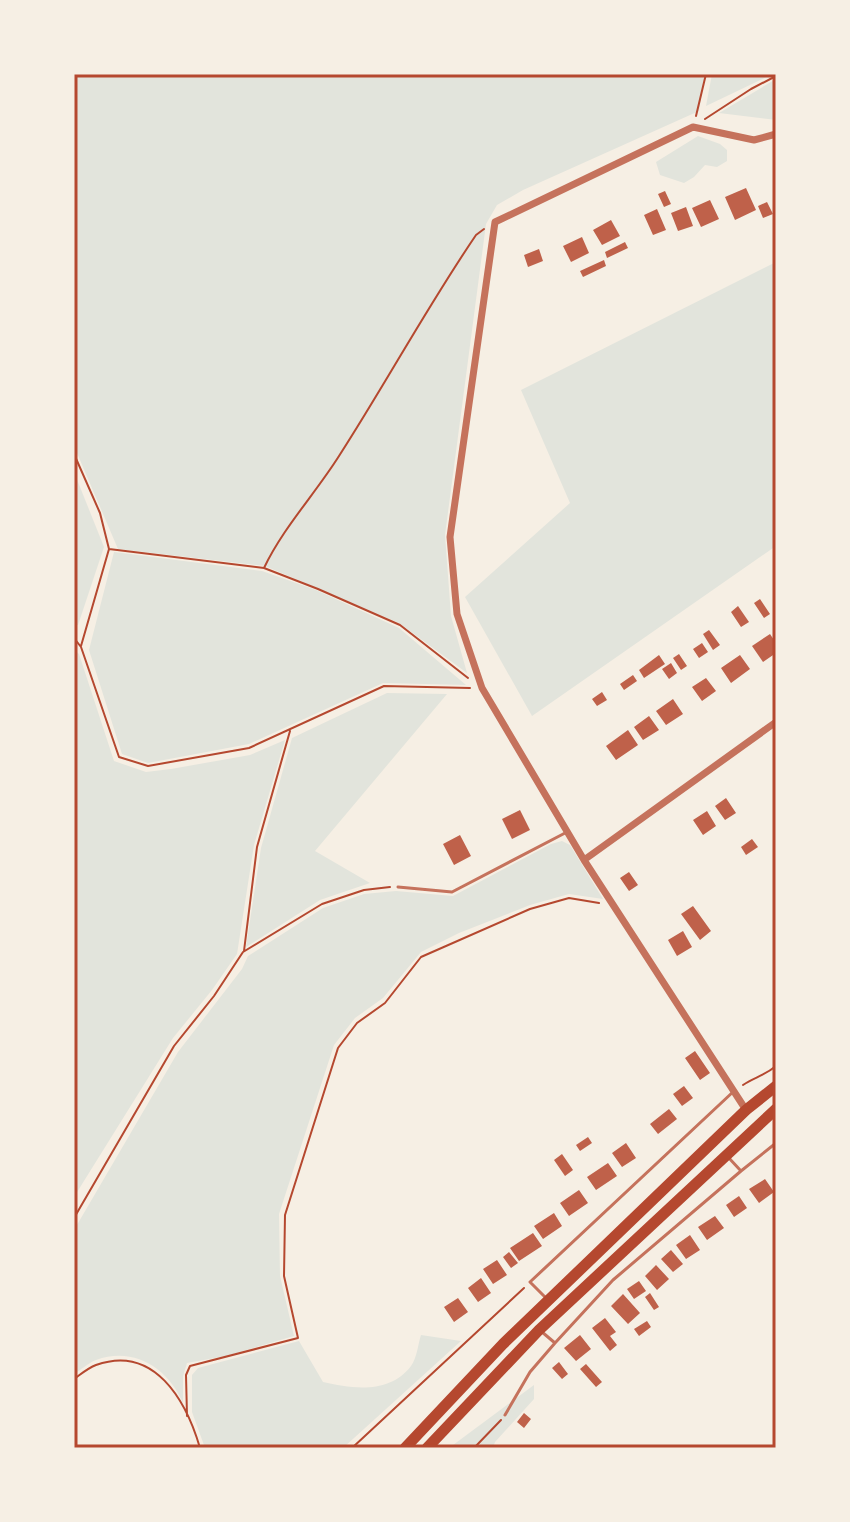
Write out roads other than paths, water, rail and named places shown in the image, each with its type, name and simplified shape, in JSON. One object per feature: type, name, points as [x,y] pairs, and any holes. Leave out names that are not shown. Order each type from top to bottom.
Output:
[{"type":"main road","points":[[405,1448],[503,1344],[746,1110],[776,1086]]},
{"type":"main road","points":[[427,1448],[539,1330],[776,1109]]},
{"type":"street","points":[[746,1110],[584,860],[482,688],[457,614],[450,537],[495,222],[693,127],[754,140],[776,134]]},
{"type":"street","points":[[584,860],[776,722]]},
{"type":"lane","points":[[398,887],[452,892],[567,832]]},
{"type":"lane","points":[[549,1300],[530,1282],[734,1091]]},
{"type":"lane","points":[[746,1110],[759,1123]]},
{"type":"lane","points":[[505,1415],[530,1372],[613,1280],[776,1143]]},
{"type":"lane","points":[[726,1154],[741,1171]]},
{"type":"lane","points":[[539,1330],[555,1343]]}]
